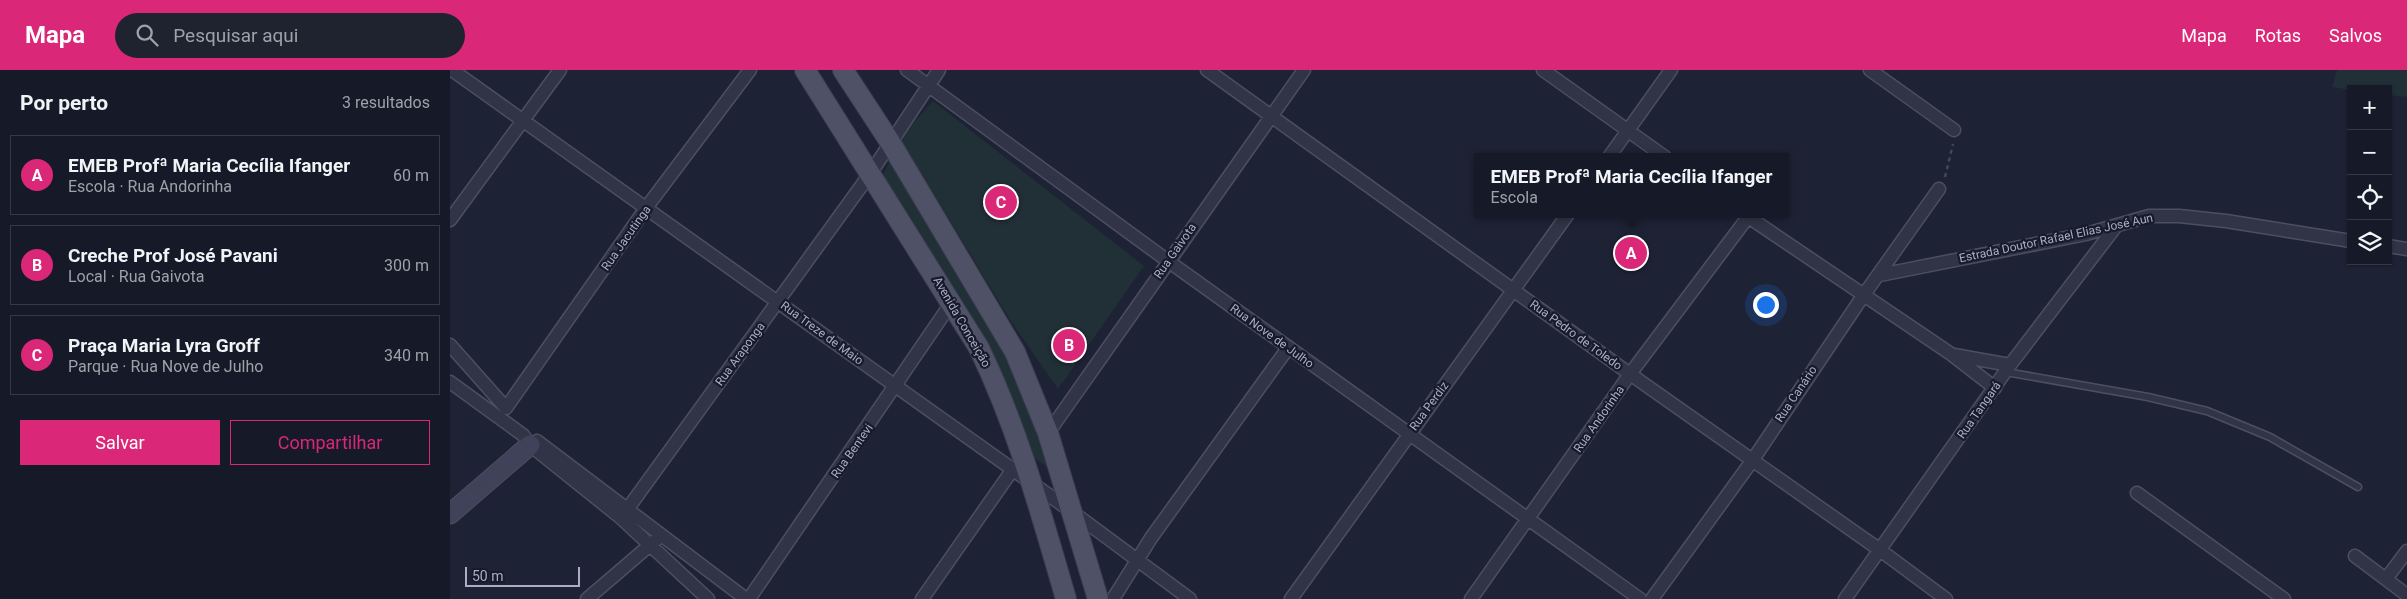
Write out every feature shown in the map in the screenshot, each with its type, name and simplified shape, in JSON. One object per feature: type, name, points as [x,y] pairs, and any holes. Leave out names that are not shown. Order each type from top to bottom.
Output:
[{"type":"main road","name":"Avenida Conceição","points":[[805,70],[952,302],[979,348],[999,390],[1032,483],[1066,599]]},
{"type":"main road","points":[[843,70],[890,142],[1015,352],[1048,433],[1098,599]]},
{"type":"street","name":"Rua Treze de Maio","points":[[452,70],[1032,483],[1190,599]]},
{"type":"street","points":[[450,220],[524,122],[560,70]]},
{"type":"street","name":"Rua Jacutinga","points":[[506,408],[646,208],[750,70]]},
{"type":"street","name":"Rua Nove de Julho","points":[[907,70],[1288,348],[1640,599]]},
{"type":"street","points":[[890,142],[939,70]]},
{"type":"street","name":"Rua Pedro de Toledo","points":[[1207,70],[1946,599]]},
{"type":"street","name":"Rua Gaivota","points":[[1048,433],[1304,70]]},
{"type":"street","points":[[1543,70],[1660,153]]},
{"type":"street","points":[[1612,153],[1670,70]]},
{"type":"street","points":[[1870,70],[1954,130]]},
{"type":"street","name":"Rua Araponga","points":[[624,514],[779,302],[870,174],[890,142]]},
{"type":"street","name":"Rua Canário","points":[[1652,599],[1752,460],[1863,296],[1880,275],[1939,189]]},
{"type":"street","name":"Estrada Doutor Rafael Elias José Aun","points":[[1880,275],[2086,234],[2149,216],[2179,216],[2347,239]]},
{"type":"street","name":"Rua Perdiz","points":[[1291,599],[1565,218]]},
{"type":"street","name":"Rua Andorinha","points":[[1471,599],[1630,374],[1745,218]]},
{"type":"street","points":[[1749,218],[1951,354],[1995,388]]},
{"type":"street","name":"Rua Tangará","points":[[1845,599],[2008,369],[2118,225]]},
{"type":"street","points":[[2392,247],[2407,249]]},
{"type":"street","name":"Rua Bentevi","points":[[748,599],[896,387],[952,302]]},
{"type":"street","points":[[450,345],[506,408],[508,423]]},
{"type":"street","points":[[1113,599],[1137,560],[1288,348]]},
{"type":"street","points":[[1951,354],[2008,369]]},
{"type":"street","points":[[450,382],[508,423],[624,514],[661,535],[748,599]]},
{"type":"street","points":[[450,514],[529,440]]},
{"type":"street","points":[[922,599],[1012,469]]},
{"type":"street","points":[[2137,493],[2284,599]]},
{"type":"street","points":[[624,514],[652,545],[708,599]]},
{"type":"street","points":[[587,599],[652,545],[661,535]]},
{"type":"street","points":[[2386,579],[2407,551]]},
{"type":"street","points":[[2355,556],[2407,595]]},
{"type":"lane","points":[[2008,369],[2148,397],[2206,411],[2270,437],[2358,487]]},
{"type":"path","points":[[1939,189],[1952,153],[1954,130]]},
{"type":"shaded area","points":[[2337,70],[2407,70],[2407,97],[2392,95],[2392,85],[2347,85],[2347,89],[2332,87]]},
{"type":"shaded area","points":[[933,101],[1144,266],[1058,389],[1012,323],[900,138]]},
{"type":"shaded area","points":[[890,161],[1003,340],[1051,470],[1029,454],[881,179]]},
{"type":"place","name":"Praça Maria Lyra Groff","points":[[1001,202]]},
{"type":"place","name":"EMEB Profª Maria Cecília Ifanger","points":[[1631,253]]},
{"type":"place","name":"Creche Prof José Pavani","points":[[1069,345]]}]
